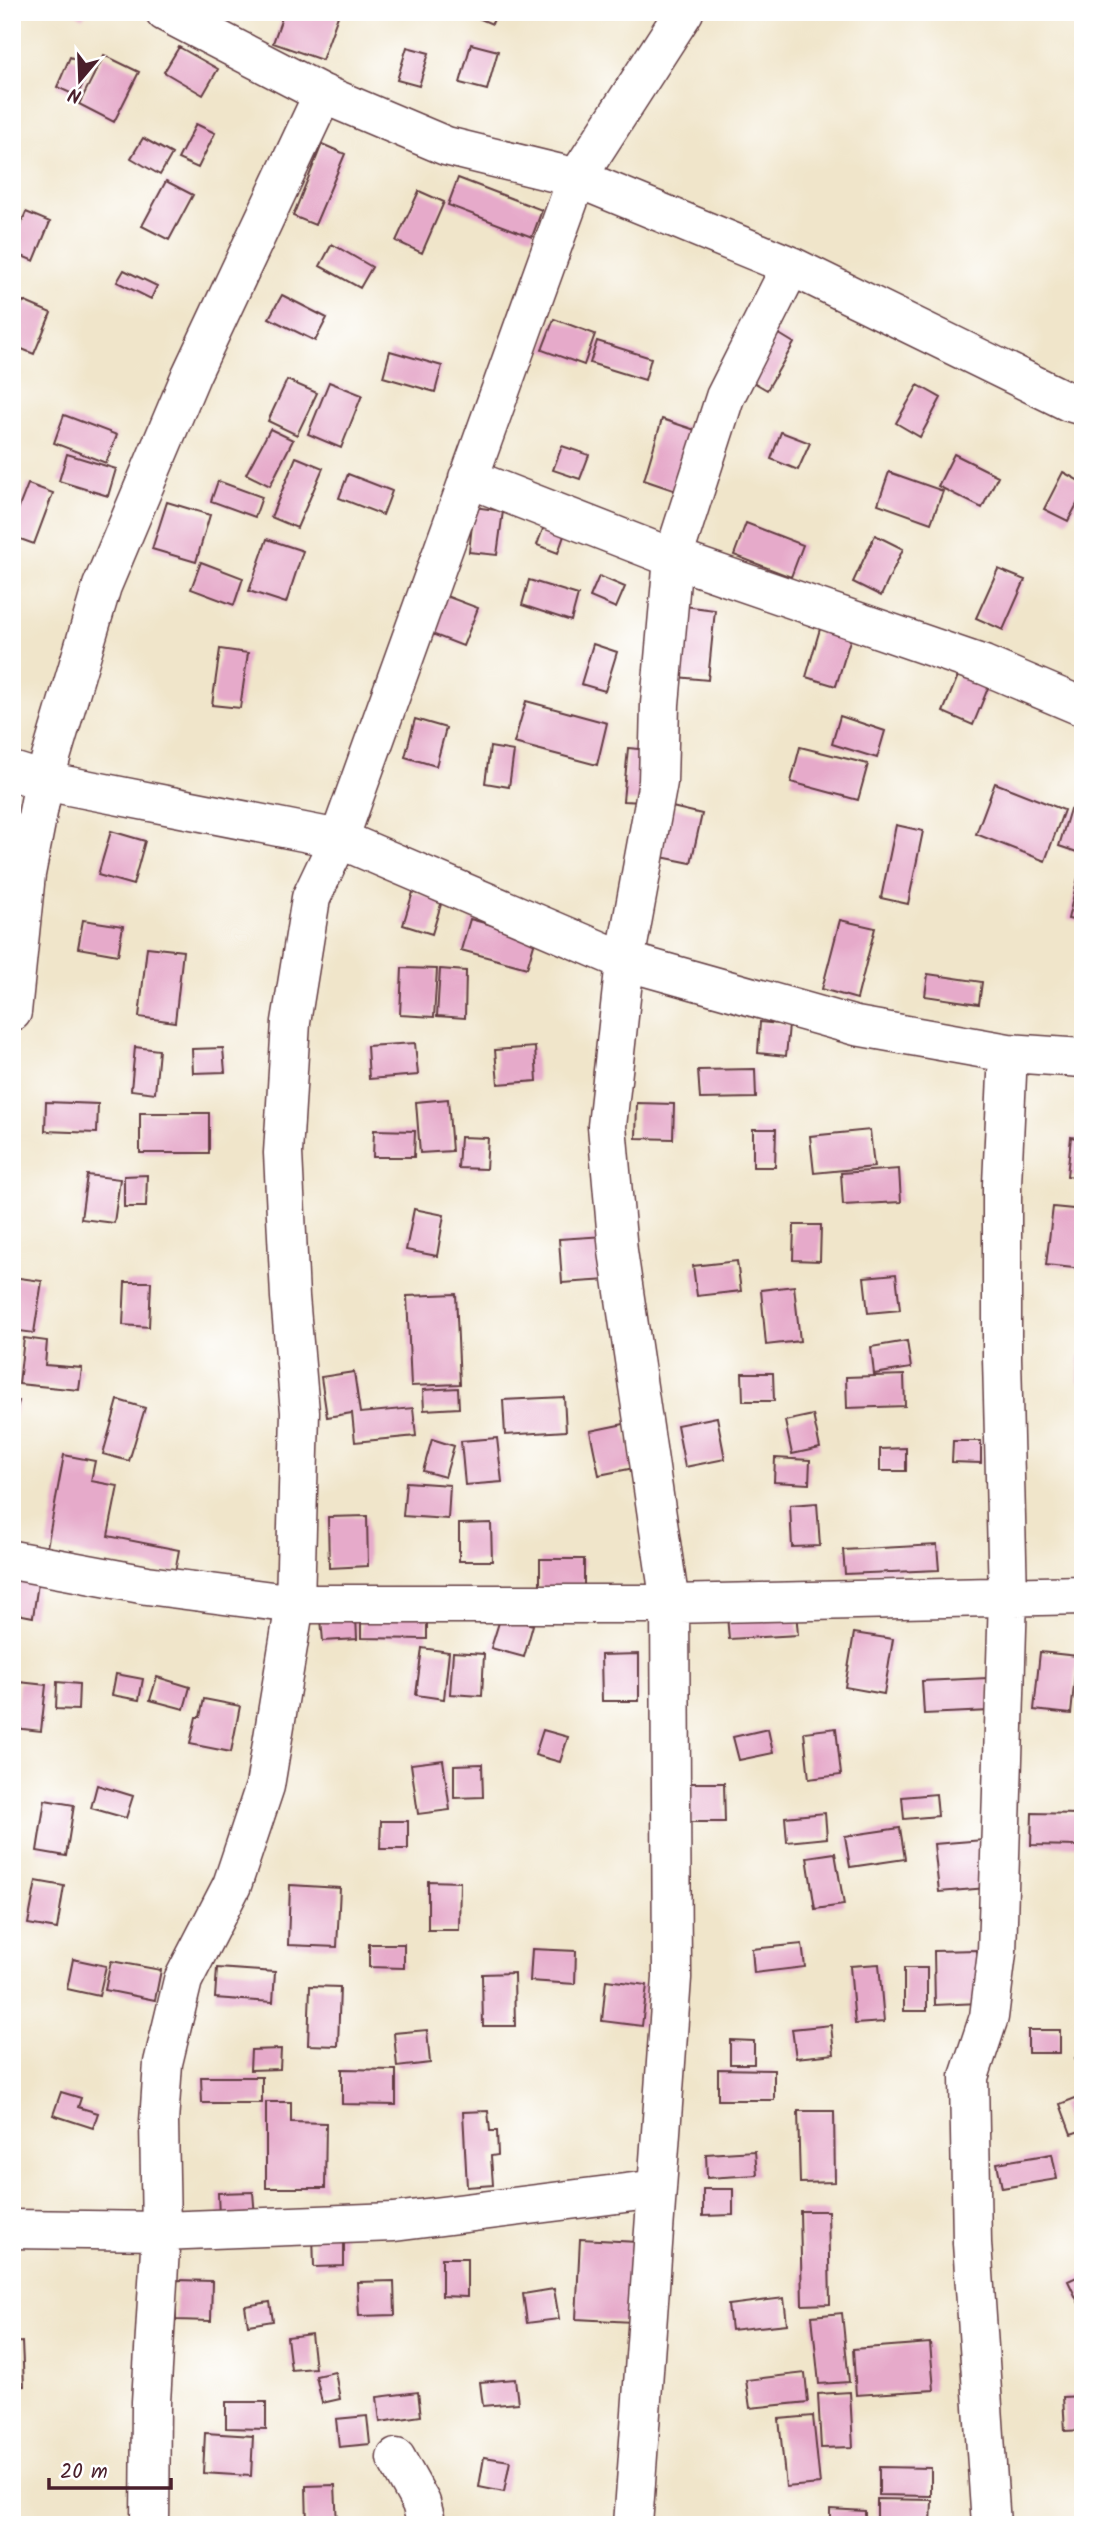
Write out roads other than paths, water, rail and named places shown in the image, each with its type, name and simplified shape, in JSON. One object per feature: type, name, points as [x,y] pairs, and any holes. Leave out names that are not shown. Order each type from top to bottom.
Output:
[{"type":"street","points":[[165,12],[323,94],[446,146],[577,178],[791,266],[1069,402],[1083,406]]},
{"type":"street","points":[[150,2525],[150,2402],[161,2231],[159,2122],[163,2063],[183,1980],[232,1885],[265,1786],[295,1604],[300,1412],[290,1297],[283,1153],[290,1022],[311,898],[339,839],[577,178],[684,12]]},
{"type":"street","points":[[12,1012],[26,874],[28,776],[102,586],[191,375],[323,94]]},
{"type":"street","points":[[633,2525],[671,1978],[670,1604],[618,1251],[607,1126],[625,961],[659,782],[660,704],[673,558],[725,397],[791,266]]},
{"type":"street","points":[[468,478],[673,558],[984,665],[1083,707]]},
{"type":"street","points":[[28,776],[339,839],[625,961],[856,1026],[1008,1053],[1083,1058]]},
{"type":"street","points":[[990,2525],[972,2243],[969,2077],[989,2017],[997,1953],[1007,1597],[1002,1184],[1008,1053]]},
{"type":"street","points":[[12,1560],[146,1585],[295,1604],[670,1604],[1083,1595]]},
{"type":"street","points":[[12,2229],[161,2231],[394,2222],[657,2189]]},
{"type":"street","points":[[396,2458],[421,2503],[428,2525]]}]
